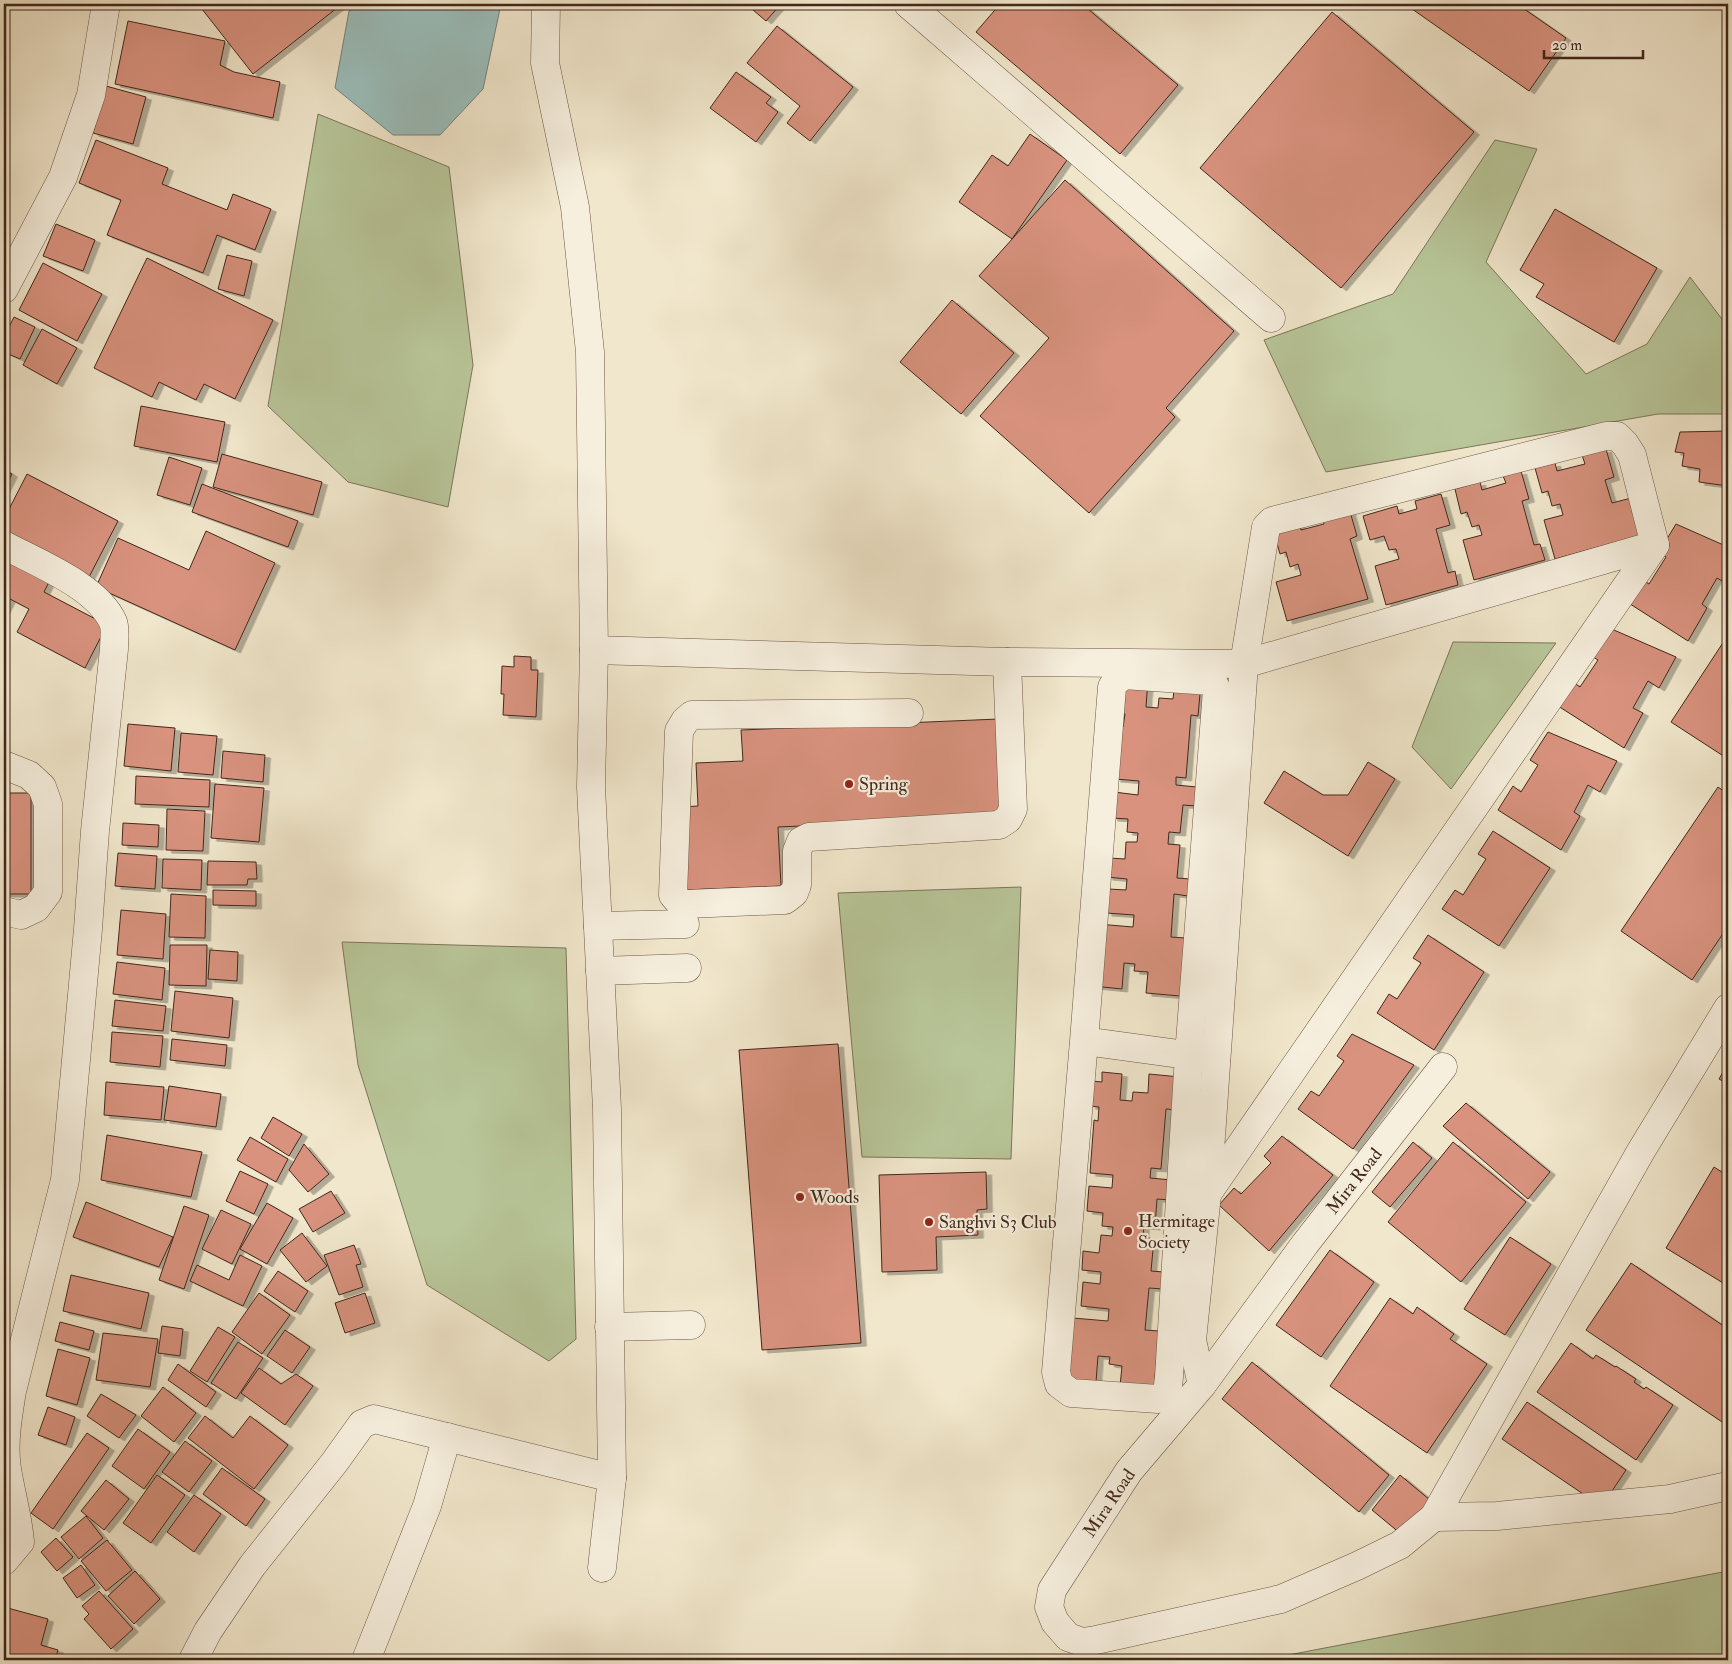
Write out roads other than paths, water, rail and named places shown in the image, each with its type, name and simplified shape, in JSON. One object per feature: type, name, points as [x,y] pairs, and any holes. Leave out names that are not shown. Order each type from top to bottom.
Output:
[{"type":"street","points":[[4,289],[63,177],[91,95],[106,4]]},
{"type":"street","points":[[546,4],[545,63],[575,207],[590,352],[594,650],[591,787],[608,1109],[612,1478],[602,1568]]},
{"type":"street","points":[[908,4],[1271,318]]},
{"type":"street","points":[[1202,1385],[1192,1340],[1207,1194],[1244,664],[1266,526],[1272,521],[1606,436],[1617,436],[1632,455],[1655,546],[1207,1194]]},
{"type":"street","points":[[4,545],[74,582],[100,601],[114,623],[114,649],[94,831],[88,929],[65,1180],[12,1391],[7,1424],[7,1468],[19,1521],[20,1542],[4,1561]]},
{"type":"street","points":[[594,650],[1007,662],[1244,664],[1655,546]]},
{"type":"street","points":[[909,713],[692,715],[685,721],[679,731],[673,895],[679,902],[687,904],[785,900],[794,893],[797,885],[797,851],[801,841],[809,837],[999,825],[1008,819],[1013,809],[1007,662]]},
{"type":"street","points":[[1124,675],[1210,681],[1217,690],[1189,1055],[1169,1377],[1166,1394],[1158,1399],[1071,1393],[1059,1384],[1056,1372],[1084,1041],[1112,687],[1124,675]]},
{"type":"street","points":[[4,765],[29,775],[42,787],[48,804],[48,892],[36,908],[22,915],[4,912]]},
{"type":"street","points":[[598,926],[685,924]]},
{"type":"street","points":[[600,971],[687,968]]},
{"type":"street","points":[[1434,1517],[1641,1151],[1728,1008]]},
{"type":"street","points":[[1084,1041],[1216,1059]]},
{"type":"street","name":"Mira Road","points":[[1434,1517],[1400,1545],[1281,1599],[1082,1642],[1068,1637],[1055,1622],[1050,1607],[1052,1590],[1128,1471],[1202,1385],[1304,1244],[1444,1067]]},
{"type":"street","points":[[609,1327],[691,1325]]},
{"type":"street","points":[[193,1660],[208,1631],[252,1566],[334,1463],[362,1424],[374,1419],[612,1478]]},
{"type":"street","points":[[366,1660],[427,1506],[446,1437]]},
{"type":"street","points":[[1434,1517],[1497,1516],[1670,1499],[1728,1486]]},
{"type":"water","points":[[359,4],[501,4],[483,89],[440,135],[393,135],[335,88],[349,11]]},
{"type":"place","name":"Spring","points":[[849,784]]},
{"type":"place","name":"Woods","points":[[800,1197]]},
{"type":"place","name":"Sanghvi S3 Club","points":[[929,1222]]},
{"type":"place","name":"Hermitage Society","points":[[1128,1231]]}]
